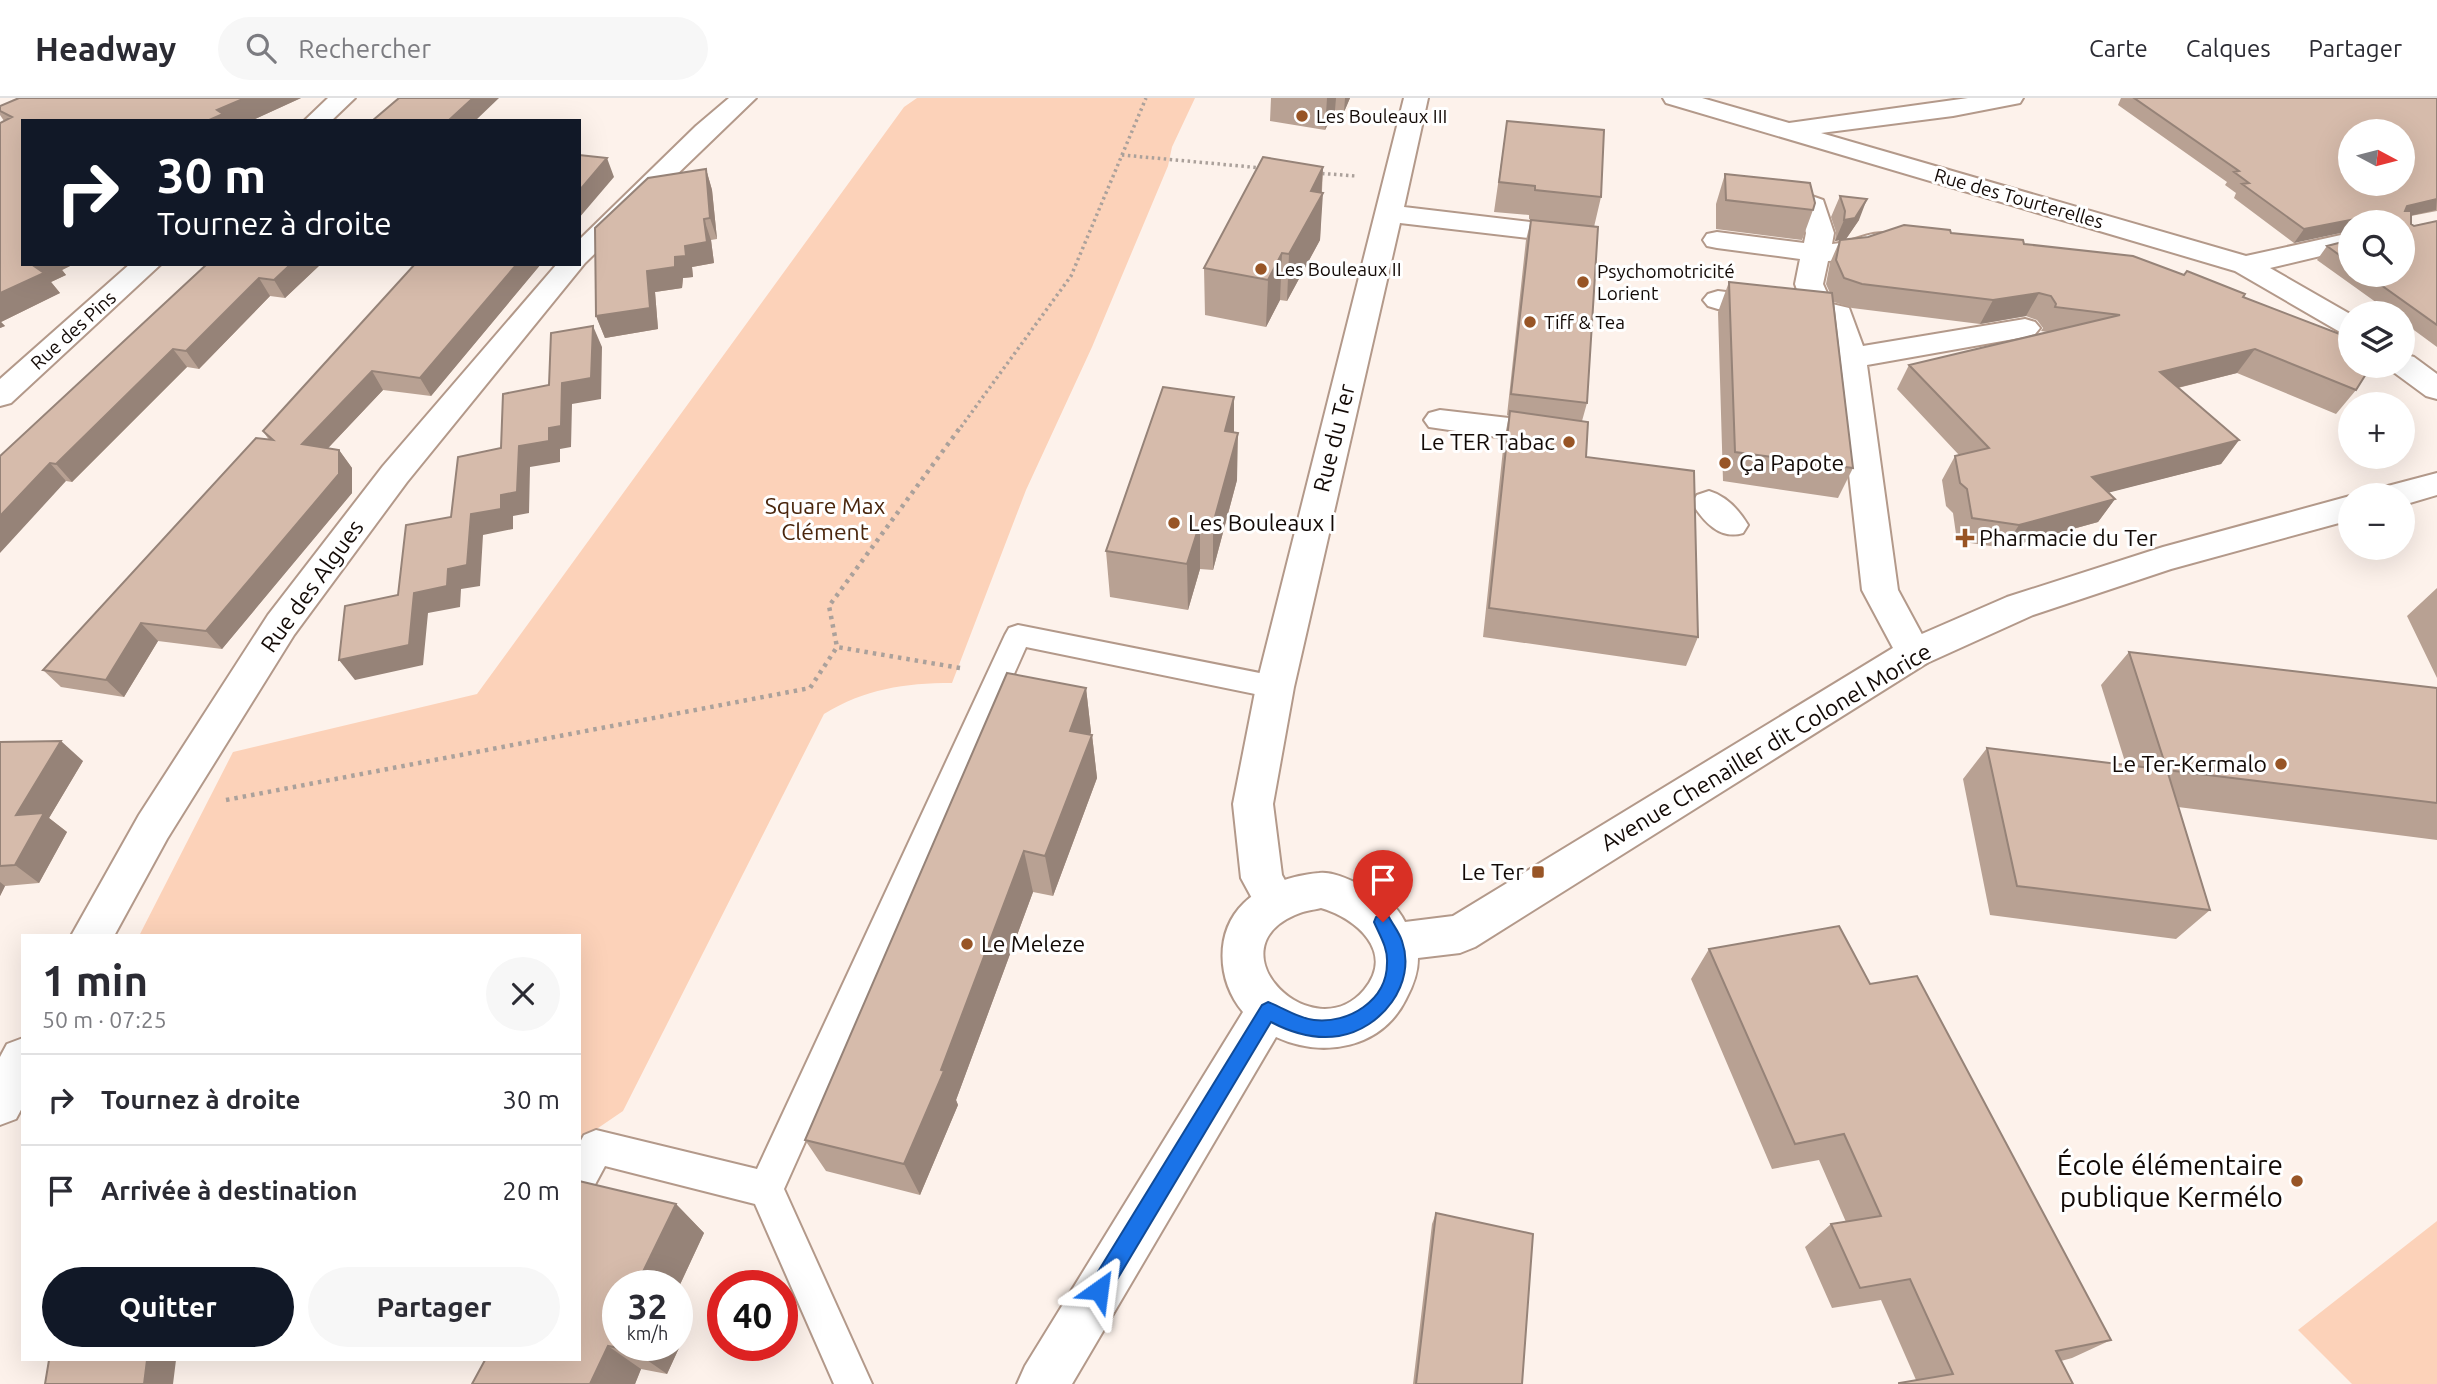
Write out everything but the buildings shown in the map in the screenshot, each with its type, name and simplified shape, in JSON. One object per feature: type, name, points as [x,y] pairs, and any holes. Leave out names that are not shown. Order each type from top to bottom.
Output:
[{"type":"street","points":[[318,119],[343,98]]},
{"type":"street","points":[[581,254],[705,131],[744,98]]},
{"type":"street","name":"Rue du Ter","points":[[1275,900],[1262,878],[1254,804],[1275,687],[1416,98]]},
{"type":"street","name":"Rue des Tourterelles","points":[[1675,98],[2245,265],[2338,319]]},
{"type":"street","points":[[1785,129],[2011,98]]},
{"type":"street","points":[[1923,170],[1953,108]]},
{"type":"street","points":[[1789,196],[1813,206],[1820,233],[1809,284],[1820,312]]},
{"type":"street","points":[[1388,213],[1596,238]]},
{"type":"street","points":[[1717,240],[1817,253],[1847,252],[1899,235]]},
{"type":"street","points":[[2245,265],[2338,244]]},
{"type":"street","name":"Rue des Pins","points":[[0,396],[145,266]]},
{"type":"street","name":"Rue des Algues","points":[[93,934],[153,827],[281,625],[395,474],[570,266]]},
{"type":"street","points":[[1718,300],[1839,314],[1851,358],[1880,590],[1914,653]]},
{"type":"street","points":[[1851,358],[2025,328]]},
{"type":"street","points":[[2415,373],[2437,389]]},
{"type":"street","points":[[1440,420],[1581,438]]},
{"type":"street","points":[[2415,490],[2437,484]]},
{"type":"street","name":"Avenue Chenailler dit Colonel Morice","points":[[1394,942],[1460,934],[1914,653],[2046,597],[2164,559],[2338,511]]},
{"type":"street","points":[[1321,890],[1345,895],[1366,906],[1383,922],[1394,942],[1396,964],[1392,986],[1380,1004],[1363,1019],[1340,1028],[1315,1029],[1290,1023],[1268,1010],[1253,993],[1244,973],[1241,952],[1247,932],[1258,914],[1275,900],[1297,892],[1321,890]]},
{"type":"street","points":[[1043,1384],[1268,1010]]},
{"type":"street","points":[[0,1103],[21,1063]]},
{"type":"lane","points":[[853,1384],[766,1189],[1018,635],[1275,687]]},
{"type":"lane","points":[[581,1176],[596,1147],[766,1189]]},
{"type":"path","points":[[153,827],[222,801],[810,688],[836,647],[829,606],[1071,276],[1146,98]]},
{"type":"path","points":[[1122,155],[1267,168]]},
{"type":"path","points":[[1306,172],[1396,180]]},
{"type":"path","points":[[836,647],[1000,675]]},
{"type":"green space","name":"Square Max Clément","points":[[917,98],[1195,98],[1172,147],[1168,166],[1092,347],[1026,490],[952,683],[885,689],[839,705],[824,714],[623,1111],[581,1140],[581,934],[140,934],[233,752],[477,694],[904,107]]},
{"type":"green space","points":[[2437,1221],[2437,1384],[2352,1384],[2298,1330]]},
{"type":"place","name":"Les Bouleaux III","points":[[1302,116]]},
{"type":"place","name":"Les Bouleaux II","points":[[1261,269]]},
{"type":"place","name":"Psychomotricité Lorient","points":[[1583,282]]},
{"type":"place","name":"Tiff & Tea","points":[[1530,322]]},
{"type":"place","name":"Le TER Tabac","points":[[1569,442]]},
{"type":"place","name":"Ça Papote","points":[[1725,463]]},
{"type":"place","name":"Les Bouleaux I","points":[[1174,523]]},
{"type":"place","name":"Pharmacie du Ter","points":[[1965,538]]},
{"type":"place","name":"Le Ter-Kermalo","points":[[2281,764]]},
{"type":"place","name":"Le Ter","points":[[1538,872]]},
{"type":"place","name":"Le Meleze","points":[[967,944]]},
{"type":"place","name":"École élémentaire publique Kermélo","points":[[2297,1181]]},
{"type":"route","points":[[1099,1290],[1268,1010],[1290,1023],[1315,1029],[1340,1028],[1363,1019],[1380,1004],[1392,986],[1396,964],[1394,942],[1383,922]]}]
